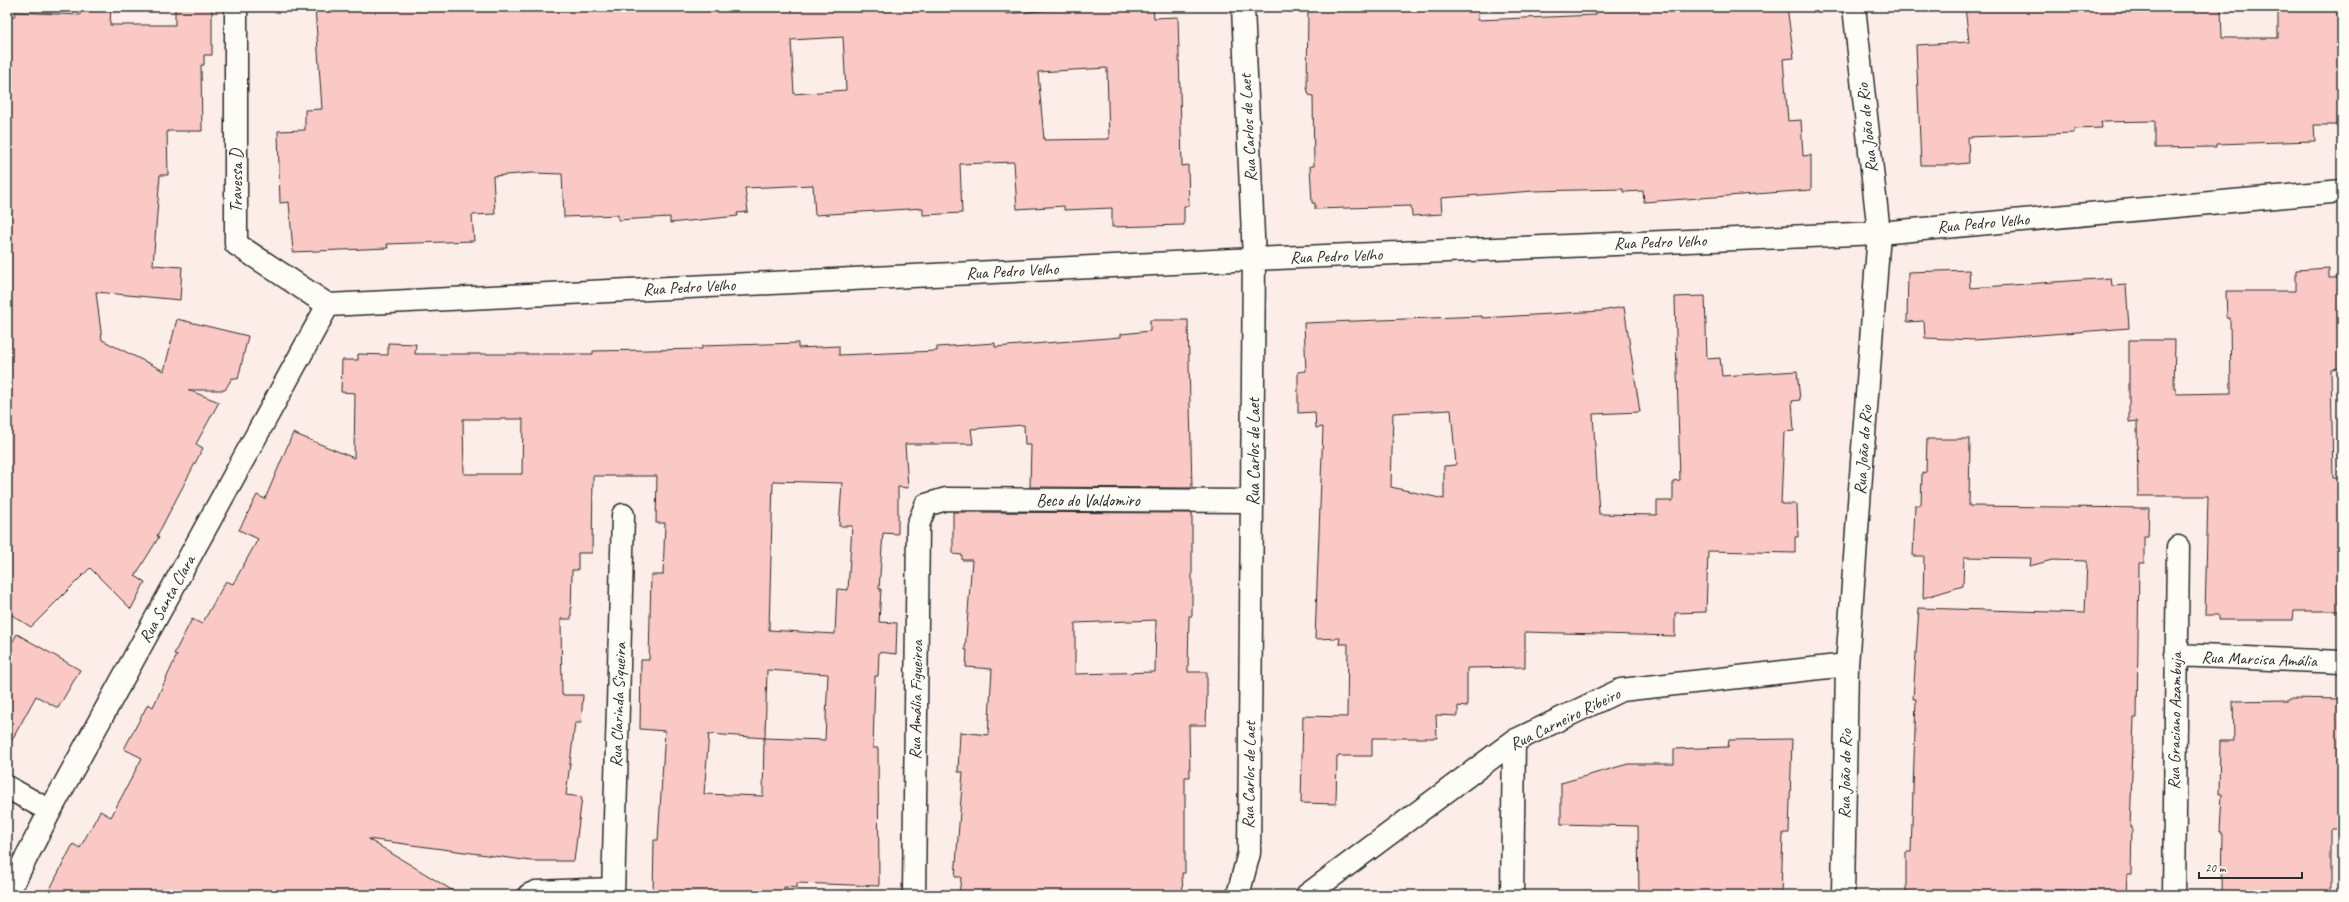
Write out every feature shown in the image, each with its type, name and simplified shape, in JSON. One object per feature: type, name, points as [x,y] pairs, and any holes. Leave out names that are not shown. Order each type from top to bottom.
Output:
[{"type":"street","name":"Travessa D","points":[[236,7],[236,244],[328,305]]},
{"type":"street","name":"Rua Carlos de Laet","points":[[1238,895],[1249,853],[1254,260],[1243,7]]},
{"type":"street","name":"Rua João do Rio","points":[[1843,895],[1847,664],[1879,233],[1854,7]]},
{"type":"street","name":"Rua Pedro Velho","points":[[328,305],[1254,260],[1879,233],[2342,191]]},
{"type":"street","name":"Rua Santa Clara","points":[[7,895],[50,811],[328,305]]},
{"type":"street","name":"Beco do Valdomiro","points":[[926,505],[946,499],[1252,501]]},
{"type":"street","name":"Rua Amália Figueiroa","points":[[914,895],[918,525],[926,505]]},
{"type":"street","name":"Rua Clarinda Siqueira","points":[[613,892],[623,515]]},
{"type":"street","name":"Rua Graciano Azambuja","points":[[2174,895],[2178,547]]},
{"type":"street","name":"Rua Marcisa Amália","points":[[2176,655],[2342,662]]},
{"type":"street","name":"Rua Carneiro Ribeiro","points":[[1307,895],[1514,740],[1621,690],[1847,664]]},
{"type":"street","points":[[1512,895],[1514,740]]},
{"type":"street","points":[[7,787],[50,811]]},
{"type":"street","points":[[529,895],[536,892],[613,892]]},
{"type":"building","points":[[81,7],[111,7],[110,25],[175,25],[175,7],[212,7],[212,55],[204,55],[204,65],[201,65],[202,131],[167,131],[168,175],[160,175],[153,265],[182,267],[180,300],[96,292],[102,340],[164,371],[177,319],[248,336],[238,379],[232,378],[225,390],[188,390],[219,402],[196,444],[203,448],[157,536],[159,537],[135,576],[145,582],[131,609],[90,568],[31,627],[7,612],[7,16],[15,16],[15,12],[80,15]]},
{"type":"building","points":[[315,7],[1006,7],[1006,14],[1062,9],[1061,7],[1153,7],[1154,18],[1178,17],[1182,166],[1188,165],[1189,206],[1184,206],[1184,225],[1112,227],[1112,208],[1064,210],[1064,206],[1017,209],[1014,162],[960,164],[962,213],[923,215],[923,208],[815,215],[813,185],[745,188],[748,212],[737,213],[738,216],[670,223],[670,217],[618,220],[618,215],[564,217],[562,174],[532,173],[493,176],[495,214],[472,215],[474,241],[387,244],[388,248],[293,252],[289,202],[280,203],[278,131],[305,130],[305,110],[322,109]],"holes":[[[843,37],[846,90],[794,94],[791,40]],[[1107,68],[1109,139],[1044,140],[1038,72]]]},
{"type":"building","points":[[1357,7],[1478,7],[1478,20],[1596,15],[1595,7],[1787,7],[1794,58],[1783,59],[1788,121],[1801,120],[1803,156],[1811,155],[1811,190],[1644,202],[1643,191],[1623,192],[1623,189],[1533,191],[1441,198],[1442,214],[1412,216],[1411,206],[1315,209],[1315,203],[1312,203],[1310,166],[1314,166],[1313,96],[1309,95],[1307,88],[1308,9]]},
{"type":"building","points":[[1965,7],[2221,7],[2222,38],[2278,38],[2278,7],[2337,7],[2339,41],[2342,41],[2342,125],[2314,125],[2315,141],[2216,144],[2216,147],[2155,148],[2155,121],[2101,122],[2102,128],[2074,129],[2074,133],[1968,137],[1969,163],[1921,165],[1916,45],[1969,42]]},
{"type":"building","points":[[2329,268],[2329,278],[2342,278],[2342,368],[2331,369],[2333,478],[2342,478],[2342,590],[2340,589],[2339,611],[2294,611],[2293,620],[2219,620],[2219,615],[2205,615],[2208,496],[2138,496],[2137,421],[2129,422],[2129,340],[2175,340],[2174,389],[2176,389],[2176,394],[2231,393],[2230,318],[2227,318],[2226,291],[2296,291],[2296,270]]},
{"type":"building","points":[[1969,270],[1970,288],[2111,278],[2112,286],[2126,285],[2129,328],[1975,340],[1925,338],[1924,321],[1907,322],[1908,272]]},
{"type":"building","points":[[1705,296],[1707,359],[1720,358],[1722,376],[1797,371],[1800,400],[1792,401],[1794,431],[1784,432],[1781,504],[1797,504],[1798,537],[1795,537],[1795,553],[1708,551],[1706,612],[1675,613],[1675,636],[1525,632],[1525,667],[1467,668],[1467,707],[1458,706],[1458,716],[1436,715],[1437,738],[1372,738],[1372,756],[1337,756],[1336,804],[1301,803],[1303,716],[1347,717],[1348,644],[1339,644],[1340,638],[1315,639],[1323,427],[1316,428],[1315,412],[1298,413],[1298,372],[1306,371],[1304,323],[1482,316],[1482,318],[1601,311],[1624,307],[1640,412],[1593,414],[1599,514],[1657,515],[1657,501],[1673,501],[1673,481],[1680,480],[1675,297]],"holes":[[[1451,410],[1456,465],[1444,466],[1444,499],[1391,487],[1393,413]]]},
{"type":"building","points":[[1150,320],[1188,320],[1192,488],[1030,487],[1031,445],[1025,445],[1024,425],[971,429],[973,444],[905,444],[908,488],[898,487],[898,534],[883,533],[879,589],[881,589],[879,622],[897,623],[896,654],[879,652],[878,676],[875,676],[873,748],[878,748],[879,886],[797,883],[797,888],[784,887],[784,895],[653,895],[654,840],[658,840],[665,731],[640,729],[641,660],[649,660],[651,575],[663,575],[665,523],[656,523],[657,476],[593,476],[592,553],[578,553],[578,570],[572,570],[571,619],[561,619],[562,695],[583,695],[581,723],[575,723],[566,795],[582,797],[574,861],[531,861],[368,839],[460,895],[47,895],[73,844],[80,848],[100,811],[111,817],[142,758],[124,749],[148,704],[153,707],[177,655],[174,654],[192,619],[202,624],[226,581],[233,584],[258,539],[239,530],[257,495],[265,499],[293,433],[354,458],[355,393],[341,392],[342,360],[358,360],[358,354],[388,355],[388,343],[416,344],[415,354],[593,354],[593,351],[702,349],[702,346],[798,343],[798,348],[839,346],[839,355],[937,351],[937,347],[995,343],[995,347],[1121,337],[1121,334],[1150,331]],"holes":[[[463,419],[523,419],[522,474],[464,474]],[[773,481],[842,483],[839,526],[852,526],[848,590],[837,589],[835,634],[769,630]],[[767,670],[828,674],[825,740],[764,738],[763,796],[704,794],[709,734],[765,738]]]},
{"type":"building","points":[[1927,439],[1970,439],[1969,506],[2149,508],[2148,537],[2144,537],[2144,563],[2139,563],[2137,718],[2134,718],[2130,828],[2132,828],[2131,874],[2127,874],[2126,895],[2095,895],[2095,891],[2030,889],[2029,895],[1906,895],[1906,852],[1911,852],[1916,699],[1913,699],[1919,608],[2085,613],[2087,561],[2052,560],[2030,566],[2031,558],[1964,557],[1963,586],[1923,598],[1924,556],[1913,556],[1915,505],[1921,505],[1922,473],[1926,472]]},
{"type":"building","points":[[953,512],[1192,513],[1192,616],[1189,616],[1188,672],[1207,672],[1207,695],[1206,725],[1189,725],[1190,777],[1185,777],[1185,873],[1182,873],[1183,895],[959,895],[961,877],[955,877],[963,772],[958,772],[960,732],[988,735],[992,669],[966,667],[967,650],[965,650],[972,560],[962,560],[962,555],[953,554]],"holes":[[[1156,620],[1155,672],[1075,674],[1075,623]]]},
{"type":"building","points":[[17,634],[80,670],[58,708],[36,696],[7,749],[7,651]]},
{"type":"building","points":[[2289,698],[2342,699],[2342,828],[2330,828],[2330,895],[2221,895],[2222,832],[2220,832],[2222,794],[2219,794],[2220,741],[2234,741],[2233,701],[2288,700]]},
{"type":"building","points":[[1792,739],[1789,833],[1783,833],[1781,895],[1639,895],[1638,826],[1561,824],[1561,783],[1628,764],[1674,764],[1674,749],[1728,747],[1729,740]]}]
